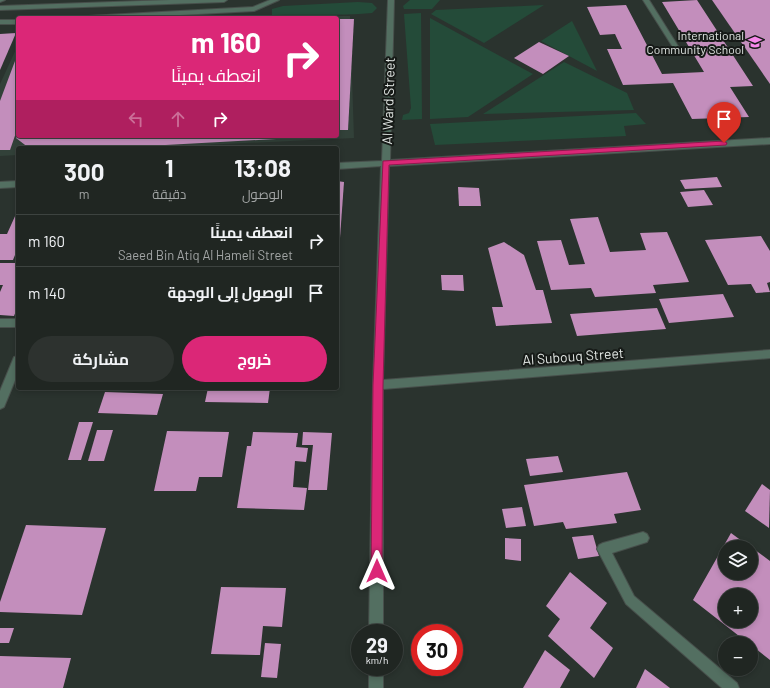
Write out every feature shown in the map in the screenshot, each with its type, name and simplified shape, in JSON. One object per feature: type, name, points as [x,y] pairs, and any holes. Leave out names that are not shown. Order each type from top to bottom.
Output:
[{"type":"street","points":[[0,8],[162,1],[224,0]]},
{"type":"street","points":[[125,16],[254,9],[276,0]]},
{"type":"street","name":"Al Ward Street","points":[[376,624],[378,385],[391,0]]},
{"type":"street","points":[[646,0],[678,51]]},
{"type":"street","points":[[0,22],[16,22]]},
{"type":"street","points":[[339,166],[770,141]]},
{"type":"street","points":[[0,185],[16,184]]},
{"type":"street","points":[[0,323],[16,323]]},
{"type":"street","name":"Al Subouq Street","points":[[378,385],[770,354]]},
{"type":"street","points":[[0,404],[16,365]]},
{"type":"street","points":[[643,538],[603,548],[630,600],[732,688]]},
{"type":"street","points":[[376,676],[376,688]]},
{"type":"shaded area","points":[[339,16],[350,16],[354,138],[181,146],[16,146],[16,155],[0,156],[0,84],[16,49],[16,138],[339,138]]},
{"type":"green space","points":[[410,0],[440,0],[432,9],[404,9],[403,6]]},
{"type":"green space","points":[[358,2],[372,3],[377,8],[372,13],[359,14],[272,15],[272,9],[283,6]]},
{"type":"green space","points":[[544,5],[484,43],[431,14],[436,10]]},
{"type":"green space","points":[[421,13],[422,119],[402,120],[403,115],[409,113],[411,108],[404,14]]},
{"type":"green space","points":[[430,18],[533,74],[468,117],[430,119]]},
{"type":"green space","points":[[572,21],[597,71],[541,41]]},
{"type":"green space","points":[[564,62],[627,93],[634,110],[483,114]]},
{"type":"green space","points":[[636,113],[646,124],[624,126],[626,136],[435,145],[430,124]]},
{"type":"building","points":[[697,0],[753,86],[730,87],[749,117],[692,119],[673,83],[623,85],[607,49],[622,49],[615,34],[600,35],[587,7],[626,5],[662,74],[704,72],[662,2]]},
{"type":"building","name":"International Community School","points":[[712,0],[770,0],[770,84]]},
{"type":"building","points":[[339,19],[354,19],[348,130],[339,130]]},
{"type":"building","points":[[16,33],[0,70],[0,34]]},
{"type":"building","points":[[539,42],[569,56],[543,74],[514,58]]},
{"type":"building","points":[[16,61],[16,133],[10,150],[0,150],[0,101]]},
{"type":"building","points":[[16,138],[294,138],[148,146],[26,146]]},
{"type":"building","points":[[717,177],[722,187],[685,189],[680,180]]},
{"type":"building","points":[[339,181],[344,182],[339,252]]},
{"type":"building","points":[[458,187],[479,188],[481,206],[459,206]]},
{"type":"building","points":[[704,190],[713,205],[688,207],[680,192]]},
{"type":"building","points":[[16,214],[16,255],[13,260],[0,260],[0,234],[7,234]]},
{"type":"building","points":[[598,217],[610,252],[646,250],[640,233],[667,232],[689,282],[653,285],[656,293],[595,297],[591,288],[551,290],[537,241],[561,240],[569,265],[585,264],[570,219]]},
{"type":"building","points":[[761,236],[770,251],[770,282],[767,283],[770,292],[756,293],[751,284],[728,285],[705,240]]},
{"type":"building","points":[[504,242],[524,255],[536,290],[543,290],[552,323],[496,326],[492,307],[503,307],[488,248]]},
{"type":"building","points":[[0,263],[16,263],[16,311],[14,316],[0,315],[0,292],[3,285],[0,285]]},
{"type":"building","points":[[441,275],[463,275],[464,291],[442,290]]},
{"type":"building","points":[[723,294],[734,317],[669,323],[659,299]]},
{"type":"building","points":[[657,308],[666,329],[577,336],[570,314]]},
{"type":"building","points":[[208,390],[270,390],[268,403],[205,402]]},
{"type":"building","points":[[105,392],[163,394],[157,415],[98,413]]},
{"type":"building","points":[[79,422],[93,422],[81,460],[68,460]]},
{"type":"building","points":[[97,430],[113,430],[104,461],[88,461]]},
{"type":"building","points":[[167,431],[229,432],[222,477],[199,477],[196,491],[154,491]]},
{"type":"building","points":[[253,432],[298,433],[296,447],[308,448],[306,462],[295,461],[293,487],[307,488],[304,510],[237,508],[247,446],[251,446]]},
{"type":"building","points":[[303,432],[332,433],[327,490],[308,490],[313,445],[302,445]]},
{"type":"building","points":[[558,456],[563,472],[530,476],[526,459]]},
{"type":"building","points":[[627,472],[641,510],[614,514],[617,523],[566,529],[563,522],[534,526],[524,485]]},
{"type":"building","points":[[762,484],[770,490],[769,528],[745,511]]},
{"type":"building","points":[[522,507],[526,526],[506,528],[502,509]]},
{"type":"building","points":[[26,525],[106,528],[82,615],[0,612],[0,602]]},
{"type":"building","points":[[731,533],[740,540],[727,540]]},
{"type":"building","points":[[593,535],[599,556],[578,559],[572,537]]},
{"type":"building","points":[[505,538],[521,539],[521,561],[505,559]]},
{"type":"building","points":[[758,552],[770,561],[770,660],[758,651],[758,636],[739,636],[729,628],[758,628],[758,588],[718,588],[718,620],[693,600],[718,556],[718,580],[758,580]]},
{"type":"building","points":[[570,572],[607,603],[590,628],[613,648],[594,678],[548,636],[560,619],[546,606]]},
{"type":"building","points":[[221,587],[286,588],[282,627],[263,626],[260,655],[211,654]]},
{"type":"building","points":[[0,628],[14,628],[9,643],[0,643]]},
{"type":"building","points":[[265,643],[281,644],[277,678],[261,677]]},
{"type":"building","points":[[545,650],[570,670],[560,688],[523,688]]},
{"type":"building","points":[[0,656],[71,658],[63,688],[0,688]]},
{"type":"building","points":[[645,669],[670,688],[636,688]]},
{"type":"place","name":"International Community School","points":[[755,42]]},
{"type":"route","points":[[377,571],[378,385],[386,163],[724,143]]}]
